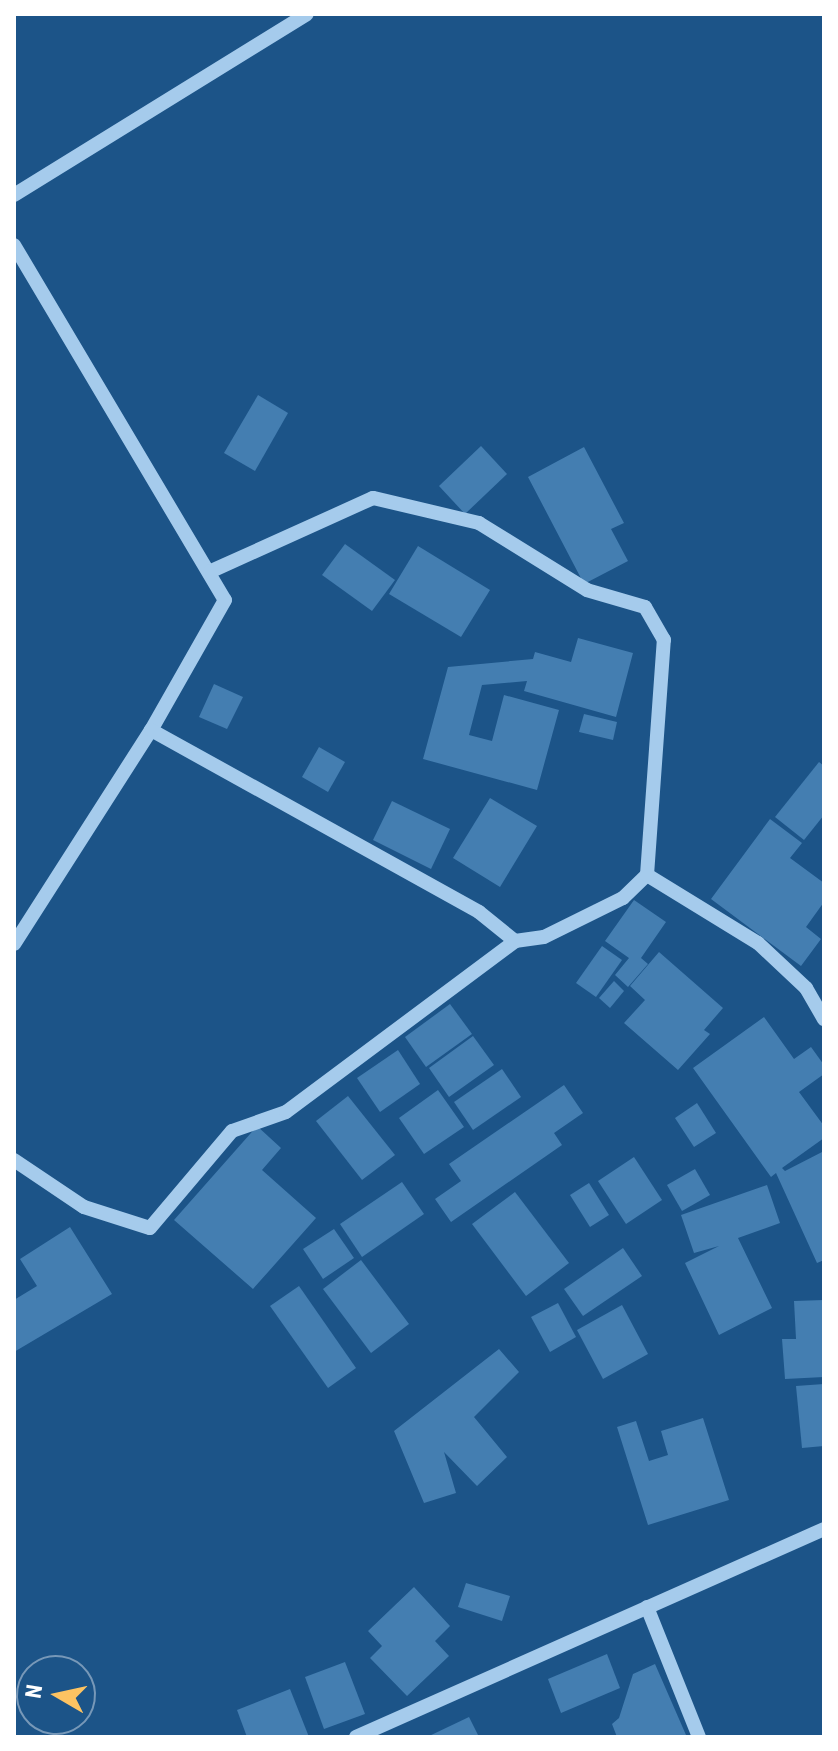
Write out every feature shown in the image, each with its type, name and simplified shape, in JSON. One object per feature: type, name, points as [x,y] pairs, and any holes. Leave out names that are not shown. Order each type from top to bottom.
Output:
[{"type":"street","points":[[14,195],[307,14]]},
{"type":"street","points":[[14,245],[211,571],[225,600],[151,730],[14,944]]},
{"type":"street","points":[[14,1160],[84,1207],[150,1228],[232,1131],[286,1112],[515,941],[544,937],[623,898],[647,875],[664,640],[645,607],[587,590],[479,523],[373,498],[211,571]]},
{"type":"street","points":[[151,730],[479,912],[515,941]]},
{"type":"street","points":[[647,875],[758,943],[806,988],[824,1019]]},
{"type":"street","points":[[356,1737],[377,1733],[647,1607],[824,1529]]},
{"type":"street","points":[[647,1607],[699,1737]]},
{"type":"building","points":[[258,395],[288,413],[255,471],[224,453]]},
{"type":"building","points":[[481,446],[507,474],[465,514],[439,486]]},
{"type":"building","points":[[584,447],[624,523],[611,529],[628,561],[584,584],[528,477]]},
{"type":"building","points":[[345,544],[395,580],[372,611],[322,575]]},
{"type":"building","points":[[418,546],[490,590],[461,637],[389,594]]},
{"type":"building","points":[[578,638],[633,653],[616,717],[524,691],[527,681],[482,685],[469,735],[492,741],[504,695],[559,710],[537,790],[423,759],[448,667],[533,659],[535,652],[571,662]]},
{"type":"building","points":[[214,684],[243,697],[227,729],[199,717]]},
{"type":"building","points":[[584,714],[617,722],[613,740],[579,732]]},
{"type":"building","points":[[319,747],[345,762],[328,792],[302,777]]},
{"type":"building","points":[[819,762],[824,766],[824,815],[804,840],[775,817]]},
{"type":"building","points":[[490,798],[537,826],[500,887],[453,858]]},
{"type":"building","points":[[392,801],[450,829],[431,869],[373,840]]},
{"type":"building","points":[[770,819],[802,843],[790,858],[824,883],[824,902],[806,927],[821,939],[801,966],[711,899]]},
{"type":"building","points":[[634,900],[666,922],[641,958],[648,964],[628,987],[615,975],[629,958],[605,941]]},
{"type":"building","points":[[602,946],[622,960],[596,997],[576,983]]},
{"type":"building","points":[[659,952],[723,1008],[704,1030],[710,1034],[678,1070],[624,1023],[645,1000],[630,986]]},
{"type":"building","points":[[614,981],[624,991],[610,1008],[599,998]]},
{"type":"building","points":[[450,1004],[472,1034],[426,1067],[405,1037]]},
{"type":"building","points":[[764,1017],[794,1059],[811,1047],[824,1065],[824,1074],[799,1092],[824,1126],[824,1138],[782,1168],[785,1171],[824,1151],[824,1260],[817,1263],[776,1173],[771,1177],[693,1068]]},
{"type":"building","points":[[473,1036],[494,1065],[449,1097],[429,1068]]},
{"type":"building","points":[[398,1050],[420,1084],[380,1112],[357,1078]]},
{"type":"building","points":[[502,1069],[521,1097],[473,1130],[454,1102]]},
{"type":"building","points":[[564,1085],[583,1113],[554,1133],[562,1145],[451,1222],[435,1199],[461,1181],[449,1164]]},
{"type":"building","points":[[438,1090],[464,1127],[424,1154],[399,1118]]},
{"type":"building","points":[[348,1096],[395,1155],[362,1180],[316,1121]]},
{"type":"building","points":[[697,1103],[716,1133],[694,1147],[675,1118]]},
{"type":"building","points":[[257,1126],[281,1148],[262,1170],[316,1218],[253,1289],[174,1220]]},
{"type":"building","points":[[634,1157],[662,1200],[626,1224],[598,1181]]},
{"type":"building","points":[[695,1169],[710,1195],[682,1211],[667,1185]]},
{"type":"building","points":[[402,1182],[424,1214],[362,1257],[340,1224]]},
{"type":"building","points":[[589,1183],[609,1215],[590,1227],[570,1195]]},
{"type":"building","points":[[767,1185],[780,1223],[738,1238],[772,1308],[719,1335],[685,1263],[719,1246],[694,1253],[681,1215]]},
{"type":"building","points":[[515,1192],[569,1263],[526,1296],[472,1224]]},
{"type":"building","points":[[70,1227],[112,1294],[14,1352],[14,1300],[37,1286],[20,1259]]},
{"type":"building","points":[[334,1229],[354,1258],[323,1279],[303,1249]]},
{"type":"building","points":[[623,1248],[642,1276],[583,1316],[564,1289]]},
{"type":"building","points":[[361,1260],[409,1324],[371,1353],[323,1289]]},
{"type":"building","points":[[299,1286],[356,1368],[328,1388],[270,1306]]},
{"type":"building","points":[[824,1300],[824,1377],[785,1379],[782,1339],[796,1339],[794,1301]]},
{"type":"building","points":[[558,1303],[576,1337],[550,1352],[531,1317]]},
{"type":"building","points":[[622,1305],[648,1354],[603,1379],[577,1330]]},
{"type":"building","points":[[499,1349],[519,1372],[474,1417],[507,1457],[477,1486],[444,1452],[456,1493],[424,1503],[394,1431]]},
{"type":"building","points":[[824,1384],[824,1446],[802,1448],[796,1386]]},
{"type":"building","points":[[703,1418],[729,1500],[648,1525],[617,1427],[636,1421],[649,1461],[668,1455],[661,1431]]},
{"type":"building","points":[[466,1583],[510,1596],[502,1621],[458,1607]]},
{"type":"building","points":[[414,1587],[450,1626],[435,1641],[449,1656],[407,1696],[370,1658],[382,1646],[368,1631]]},
{"type":"building","points":[[607,1654],[620,1688],[561,1713],[548,1679]]},
{"type":"building","points":[[345,1662],[365,1714],[324,1729],[305,1677]]},
{"type":"building","points":[[655,1664],[686,1735],[617,1737],[612,1724],[619,1718],[633,1674]]},
{"type":"building","points":[[290,1689],[309,1737],[247,1737],[237,1710]]},
{"type":"building","points":[[469,1717],[479,1737],[427,1737]]}]
